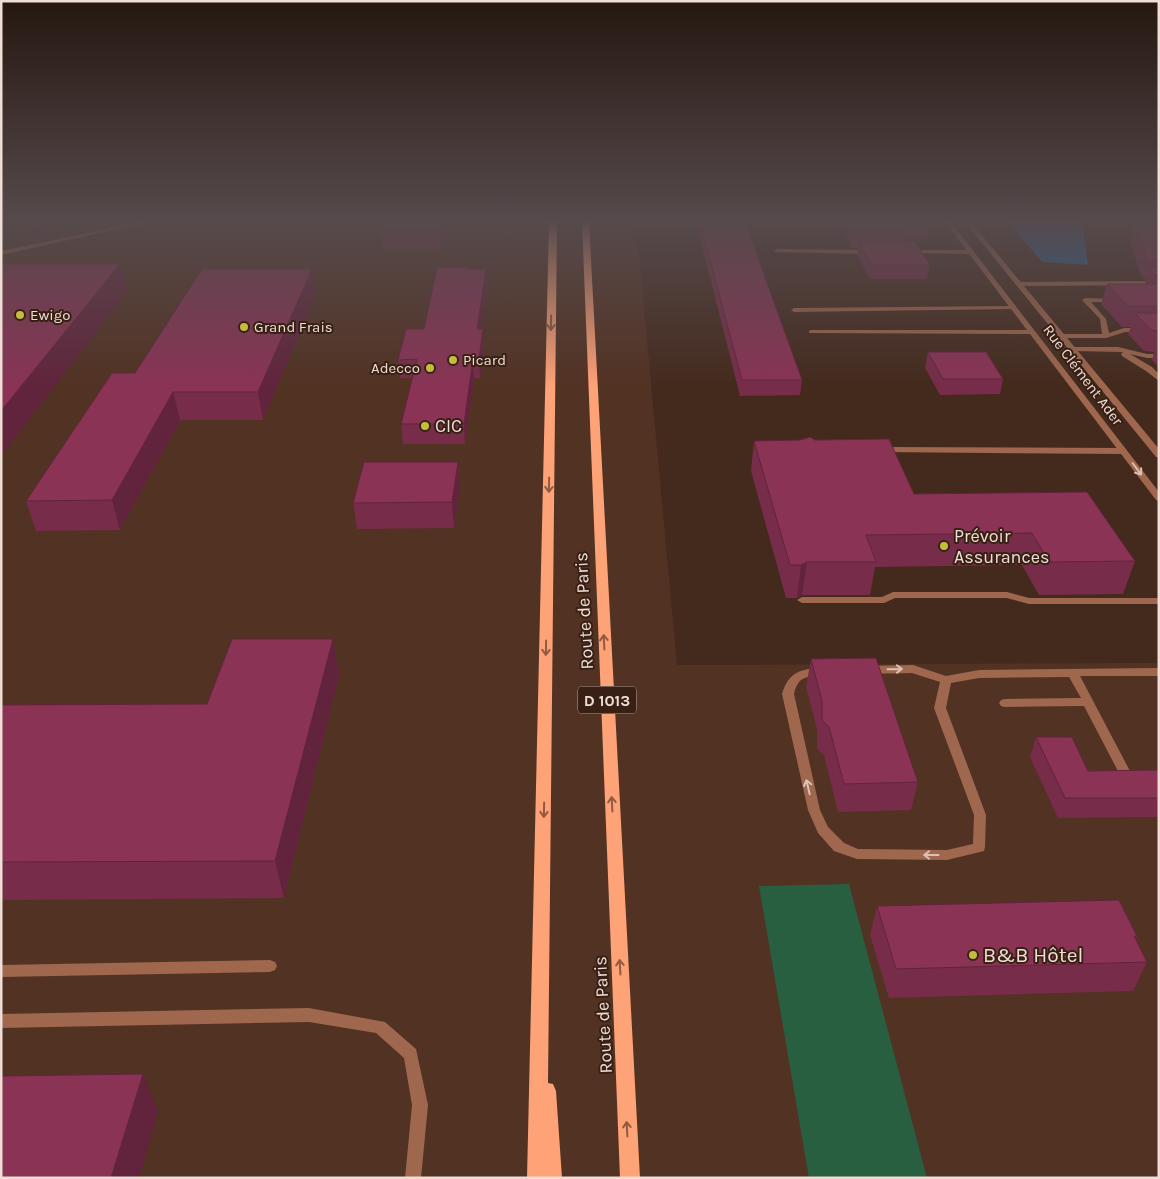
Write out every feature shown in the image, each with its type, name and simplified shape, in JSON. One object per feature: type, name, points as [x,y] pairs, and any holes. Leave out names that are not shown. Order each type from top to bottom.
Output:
[{"type":"main road","name":"Route de Paris","points":[[537,1178],[551,277]]},
{"type":"main road","name":"Route de Paris","points":[[588,277],[630,1178]]},
{"type":"main road","points":[[540,1001],[552,1178]]},
{"type":"street","name":"Rue Clément Ader","points":[[990,277],[1159,498]]},
{"type":"street","name":"Rue Clément Ader","points":[[1013,277],[1159,455]]},
{"type":"street","points":[[1019,284],[1159,283]]},
{"type":"street","points":[[1106,336],[1103,319],[1085,300],[1122,300]]},
{"type":"street","points":[[794,310],[1014,308]]},
{"type":"street","points":[[1062,336],[1106,336],[1124,330],[1159,330]]},
{"type":"street","points":[[811,332],[1032,332]]},
{"type":"street","points":[[1073,349],[1118,349],[1147,356],[1159,356]]},
{"type":"street","points":[[1118,349],[1149,369],[1159,379]]},
{"type":"street","points":[[874,450],[1123,451]]},
{"type":"street","points":[[802,600],[884,600],[893,595],[1007,595],[1029,601],[1159,601]]},
{"type":"street","points":[[854,670],[914,669],[946,680],[978,674],[1159,672]]},
{"type":"street","points":[[834,670],[802,672],[790,682],[788,694],[814,810],[823,830],[839,847],[857,854],[946,855],[978,847],[980,815],[940,708],[946,680]]},
{"type":"street","points":[[1073,673],[1125,774]]},
{"type":"street","points":[[1005,703],[1089,702]]},
{"type":"street","points":[[1,971],[270,966]]},
{"type":"street","points":[[1,1021],[309,1015],[380,1027],[411,1054],[420,1105],[413,1178]]},
{"type":"shaded area","points":[[1,277],[641,277],[677,665],[1159,663],[1159,1178],[1,1178]]},
{"type":"green space","points":[[849,884],[927,1178],[809,1178],[759,886]]},
{"type":"building","points":[[1,277],[109,277],[1,411]]},
{"type":"building","points":[[197,277],[308,277],[258,392],[173,392],[112,500],[26,501],[112,373],[135,373]]},
{"type":"building","points":[[435,277],[485,277],[477,329],[483,329],[479,359],[473,359],[464,424],[401,424],[417,359],[398,360],[406,329],[424,329]]},
{"type":"building","points":[[715,277],[765,277],[802,380],[742,380]]},
{"type":"building","points":[[1159,283],[1159,306],[1128,306],[1107,284],[1156,284]]},
{"type":"building","points":[[1135,313],[1159,313],[1159,331],[1151,330]]},
{"type":"building","points":[[928,352],[986,352],[1003,379],[943,379]]},
{"type":"building","points":[[810,437],[815,440],[889,439],[914,494],[1087,492],[1135,561],[1049,562],[1032,533],[866,535],[876,562],[807,562],[801,565],[790,565],[754,441],[800,440]]},
{"type":"building","points":[[364,462],[458,462],[452,502],[353,503]]},
{"type":"building","points":[[232,639],[333,639],[275,861],[1,862],[1,705],[207,704]]},
{"type":"building","points":[[876,658],[918,782],[844,784],[829,727],[822,720],[822,701],[811,659]]},
{"type":"building","points":[[1036,737],[1072,737],[1088,771],[1157,770],[1159,773],[1159,798],[1065,798]]},
{"type":"building","points":[[1119,900],[1137,936],[1134,936],[1147,962],[896,969],[877,906]]},
{"type":"building","points":[[143,1074],[111,1178],[1,1178],[1,1076]]},
{"type":"place","name":"Ewigo","points":[[20,315]]},
{"type":"place","name":"Grand Frais","points":[[244,327]]},
{"type":"place","name":"Picard","points":[[453,360]]},
{"type":"place","name":"Adecco","points":[[430,368]]},
{"type":"place","name":"CIC","points":[[425,426]]},
{"type":"place","name":"Prévoir Assurances","points":[[944,546]]},
{"type":"place","name":"B&B Hôtel","points":[[973,955]]}]
